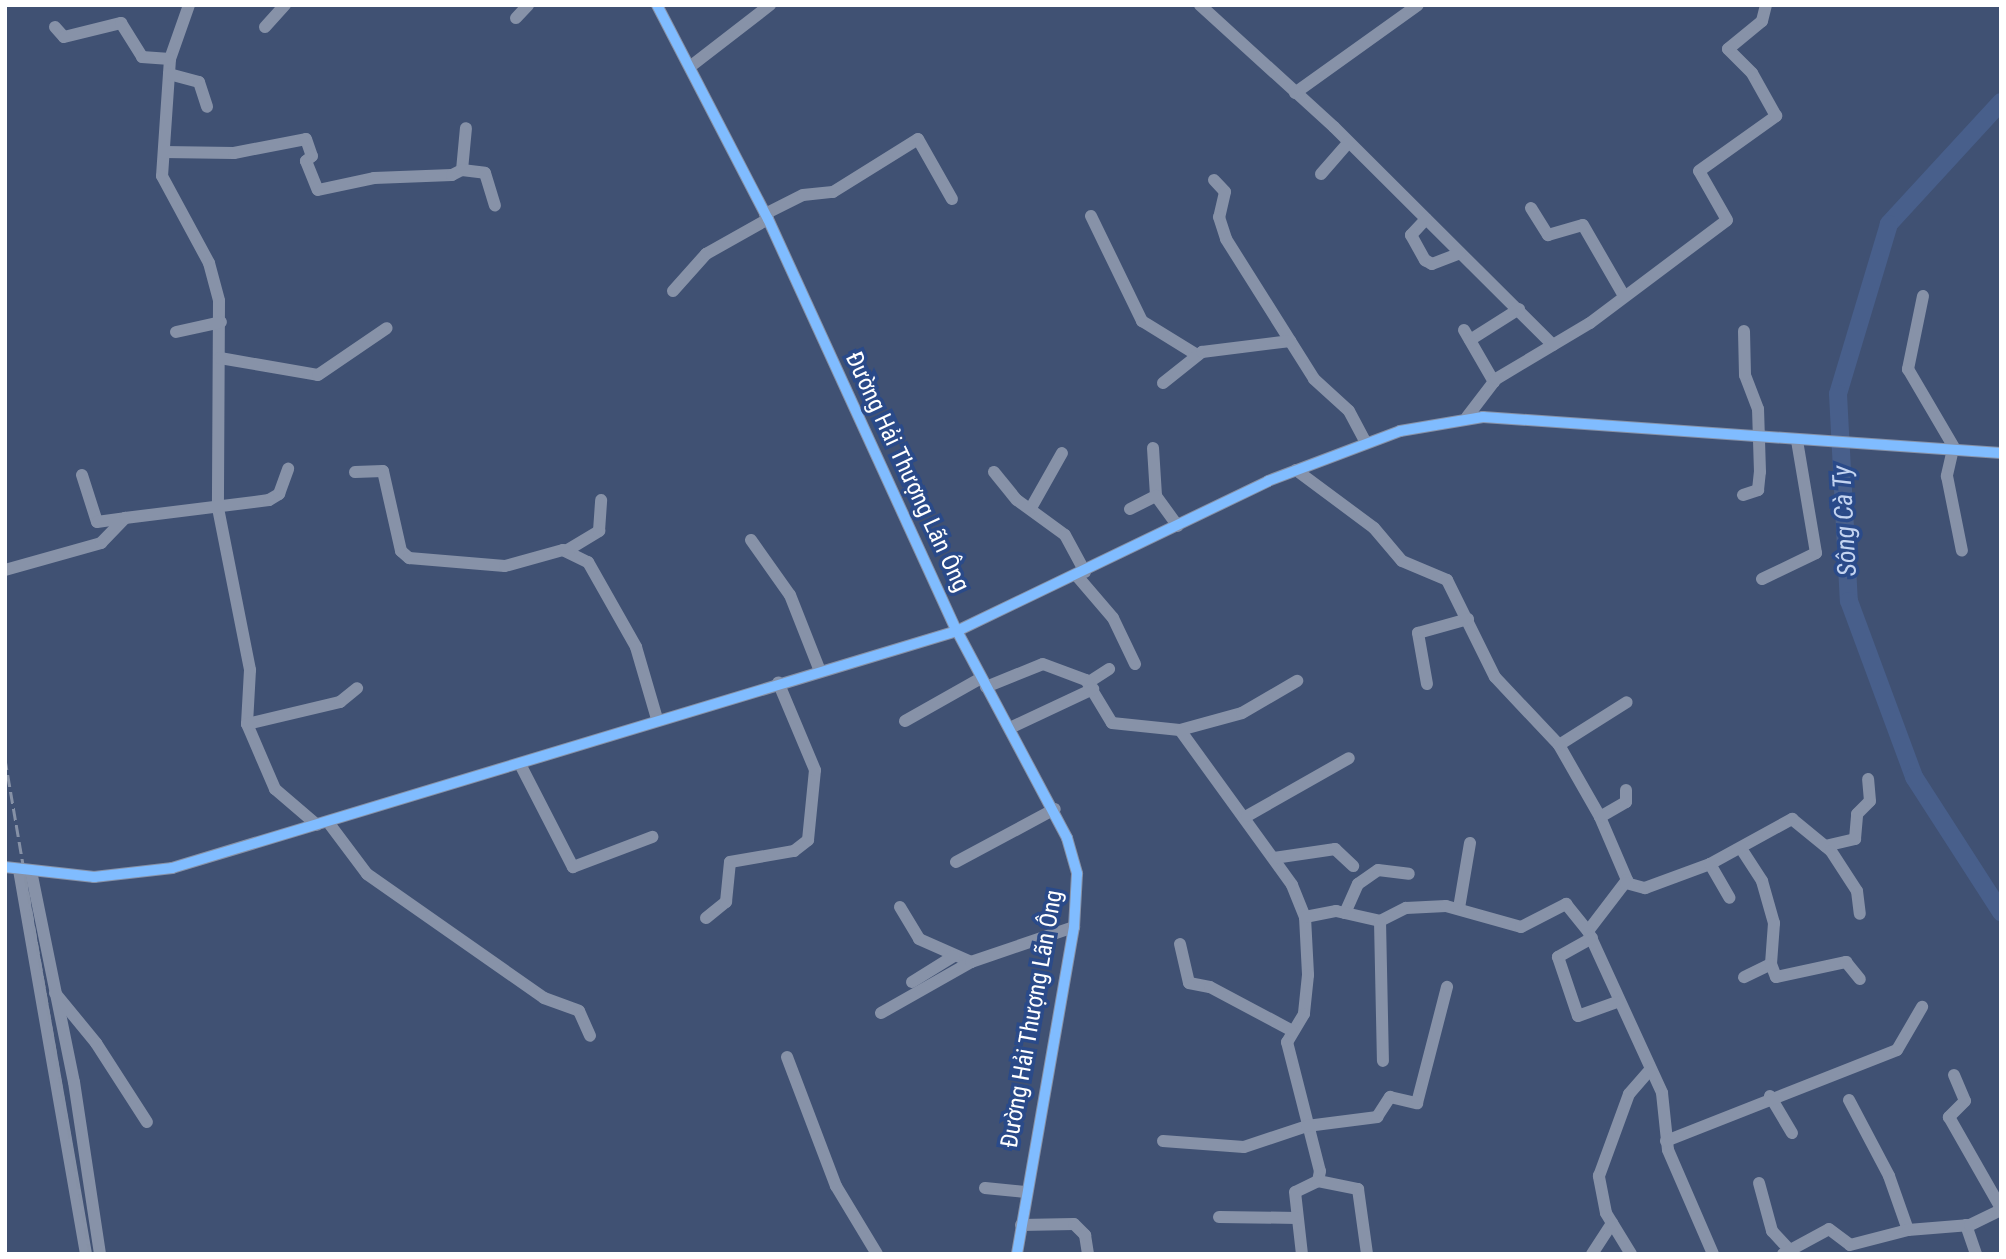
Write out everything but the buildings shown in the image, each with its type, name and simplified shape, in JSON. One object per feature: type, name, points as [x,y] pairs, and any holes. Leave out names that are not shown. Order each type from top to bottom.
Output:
[{"type":"street","points":[[190,5],[170,60],[164,152],[166,188],[209,263],[221,322],[218,508],[250,670],[247,724],[275,789],[323,823],[367,874],[544,999],[579,1011],[590,1036]]},
{"type":"street","points":[[265,27],[285,5]]},
{"type":"street","points":[[516,18],[528,5]]},
{"type":"street","name":"Đường Hải Thượng Lãn Ông","points":[[657,5],[691,66],[766,217],[957,631],[1055,809],[1077,874],[1074,927],[1025,1192],[1017,1254]]},
{"type":"street","points":[[691,66],[770,5]]},
{"type":"street","points":[[1200,5],[1426,219],[1553,345]]},
{"type":"street","points":[[1467,417],[1494,382],[1624,296],[1727,220],[1699,171],[1776,117],[1752,73],[1728,49],[1762,21],[1766,5]]},
{"type":"street","points":[[1295,93],[1413,8]]},
{"type":"street","points":[[55,27],[64,37],[121,23],[142,57],[170,60]]},
{"type":"street","points":[[169,74],[199,82],[207,107]]},
{"type":"street","points":[[462,170],[466,128]]},
{"type":"street","points":[[673,291],[705,254],[803,195],[833,192],[919,138],[952,198]]},
{"type":"street","points":[[164,152],[234,153],[306,139],[312,156],[306,161],[318,190],[462,170],[487,175],[495,205]]},
{"type":"street","points":[[1321,173],[1347,144]]},
{"type":"street","points":[[1214,180],[1225,192],[1219,216],[1226,239],[1314,379],[1349,411],[1366,443]]},
{"type":"street","points":[[1531,208],[1548,235],[1583,225],[1624,296]]},
{"type":"street","points":[[1091,216],[1142,321],[1197,355]]},
{"type":"street","points":[[1426,219],[1412,235],[1428,263],[1460,253]]},
{"type":"street","points":[[1923,296],[1908,369],[1954,449]]},
{"type":"street","points":[[1494,382],[1467,335],[1518,309]]},
{"type":"street","points":[[176,332],[221,322]]},
{"type":"street","points":[[220,358],[318,375],[387,327]]},
{"type":"street","points":[[1742,495],[1758,490],[1760,438],[1745,375],[1744,331]]},
{"type":"street","points":[[1163,383],[1197,355],[1290,341]]},
{"type":"street","points":[[5,867],[94,877],[156,871],[520,764],[778,682],[957,631],[1296,470],[1366,443],[1467,417],[2001,453]]},
{"type":"street","points":[[1762,579],[1816,553],[1801,441]]},
{"type":"street","points":[[1153,448],[1156,496],[1178,526]]},
{"type":"street","points":[[1954,449],[1947,468],[1962,551]]},
{"type":"street","points":[[1031,508],[1062,453]]},
{"type":"street","points":[[82,475],[97,522],[218,508],[276,497],[288,469]]},
{"type":"street","points":[[1296,470],[1374,528],[1402,561],[1444,577],[1468,619],[1495,677],[1559,745],[1626,867],[1626,883],[1590,934],[1558,957],[1578,1016],[1617,1002]]},
{"type":"street","points":[[355,472],[383,471],[401,551],[409,558],[505,566],[566,551],[599,531],[601,500]]},
{"type":"street","points":[[995,472],[1031,508],[1065,535],[1081,574],[1113,618],[1135,664]]},
{"type":"street","points":[[1130,509],[1156,496]]},
{"type":"street","points":[[5,570],[101,543],[125,518]]},
{"type":"street","points":[[751,540],[790,595],[820,671]]},
{"type":"street","points":[[566,551],[592,566],[617,611],[636,647],[657,719]]},
{"type":"street","points":[[1427,684],[1418,632],[1468,619]]},
{"type":"street","points":[[905,721],[984,682],[1043,664],[1091,686],[1102,715],[1112,723],[1181,730],[1242,713],[1297,681]]},
{"type":"street","points":[[1010,728],[1091,686],[1109,669]]},
{"type":"street","points":[[706,918],[726,902],[730,862],[794,850],[808,840],[814,765],[778,682]]},
{"type":"street","points":[[247,724],[340,702],[357,688]]},
{"type":"street","points":[[1559,745],[1627,702]]},
{"type":"street","points":[[1181,730],[1247,816],[1274,858],[1305,917],[1307,996],[1302,1019],[1291,1030],[1291,1070],[1307,1126],[1318,1181]]},
{"type":"street","points":[[1247,816],[1349,758]]},
{"type":"street","points":[[520,764],[573,867],[652,837]]},
{"type":"street","points":[[1825,846],[1855,839],[1857,814],[1870,801],[1868,779]]},
{"type":"street","points":[[1600,817],[1626,802],[1626,790]]},
{"type":"street","points":[[956,863],[1055,809]]},
{"type":"street","points":[[1626,883],[1645,888],[1710,864],[1742,850],[1789,819],[1825,846],[1857,891],[1860,914]]},
{"type":"street","points":[[1460,908],[1471,843]]},
{"type":"street","points":[[1274,858],[1335,849],[1353,866]]},
{"type":"street","points":[[1742,850],[1762,881],[1773,918],[1771,964],[1776,977],[1846,962],[1860,979]]},
{"type":"street","points":[[1710,864],[1730,898]]},
{"type":"street","points":[[1345,913],[1358,884],[1378,870],[1409,874]]},
{"type":"street","points":[[25,871],[74,1083],[100,1254]]},
{"type":"street","points":[[25,871],[86,1254]]},
{"type":"street","points":[[1305,917],[1345,913],[1380,921],[1406,908],[1460,908],[1521,927],[1569,905],[1590,934],[1617,1002],[1651,1069],[1667,1109],[1666,1141],[1713,1254]]},
{"type":"street","points":[[900,907],[919,939],[971,962]]},
{"type":"street","points":[[1380,921],[1383,1060]]},
{"type":"street","points":[[881,1013],[971,962],[1074,927]]},
{"type":"street","points":[[1180,944],[1189,983],[1210,987],[1291,1030]]},
{"type":"street","points":[[912,982],[954,956]]},
{"type":"street","points":[[1744,977],[1771,964]]},
{"type":"street","points":[[1163,1141],[1244,1147],[1307,1126],[1377,1117],[1390,1097],[1416,1103],[1447,987]]},
{"type":"street","points":[[52,990],[96,1042],[147,1122]]},
{"type":"street","points":[[1666,1141],[1770,1096],[1897,1050],[1922,1007]]},
{"type":"street","points":[[787,1057],[836,1186],[877,1254]]},
{"type":"street","points":[[1631,1254],[1612,1223],[1601,1195],[1601,1165],[1629,1094],[1651,1069]]},
{"type":"street","points":[[1759,1183],[1772,1231],[1786,1251],[1829,1228],[1847,1249],[1908,1230],[1966,1225],[2001,1209],[1949,1117],[1965,1101],[1954,1075]]},
{"type":"street","points":[[1770,1096],[1792,1133]]},
{"type":"street","points":[[1849,1100],[1889,1176],[1908,1230]]},
{"type":"street","points":[[1301,1254],[1296,1189],[1318,1181],[1358,1189],[1367,1254]]},
{"type":"street","points":[[985,1188],[1025,1192]]},
{"type":"street","points":[[1219,1217],[1297,1218]]},
{"type":"street","points":[[1592,1254],[1612,1223]]},
{"type":"street","points":[[1021,1225],[1074,1224],[1085,1235],[1088,1254]]},
{"type":"street","points":[[1966,1225],[1976,1254]]},
{"type":"waterway","name":"Sông Cà Ty","points":[[2001,102],[1889,224],[1838,394],[1849,601],[1914,777],[2001,912]]},
{"type":"railway","points":[[5,758],[90,1254]]},
{"type":"cycle path","points":[[657,5],[768,219],[957,631],[1067,838],[1077,874],[1074,927],[1017,1254]]},
{"type":"cycle path","points":[[5,867],[94,877],[172,868],[957,631],[1268,481],[1400,431],[1483,417],[2001,453]]}]
